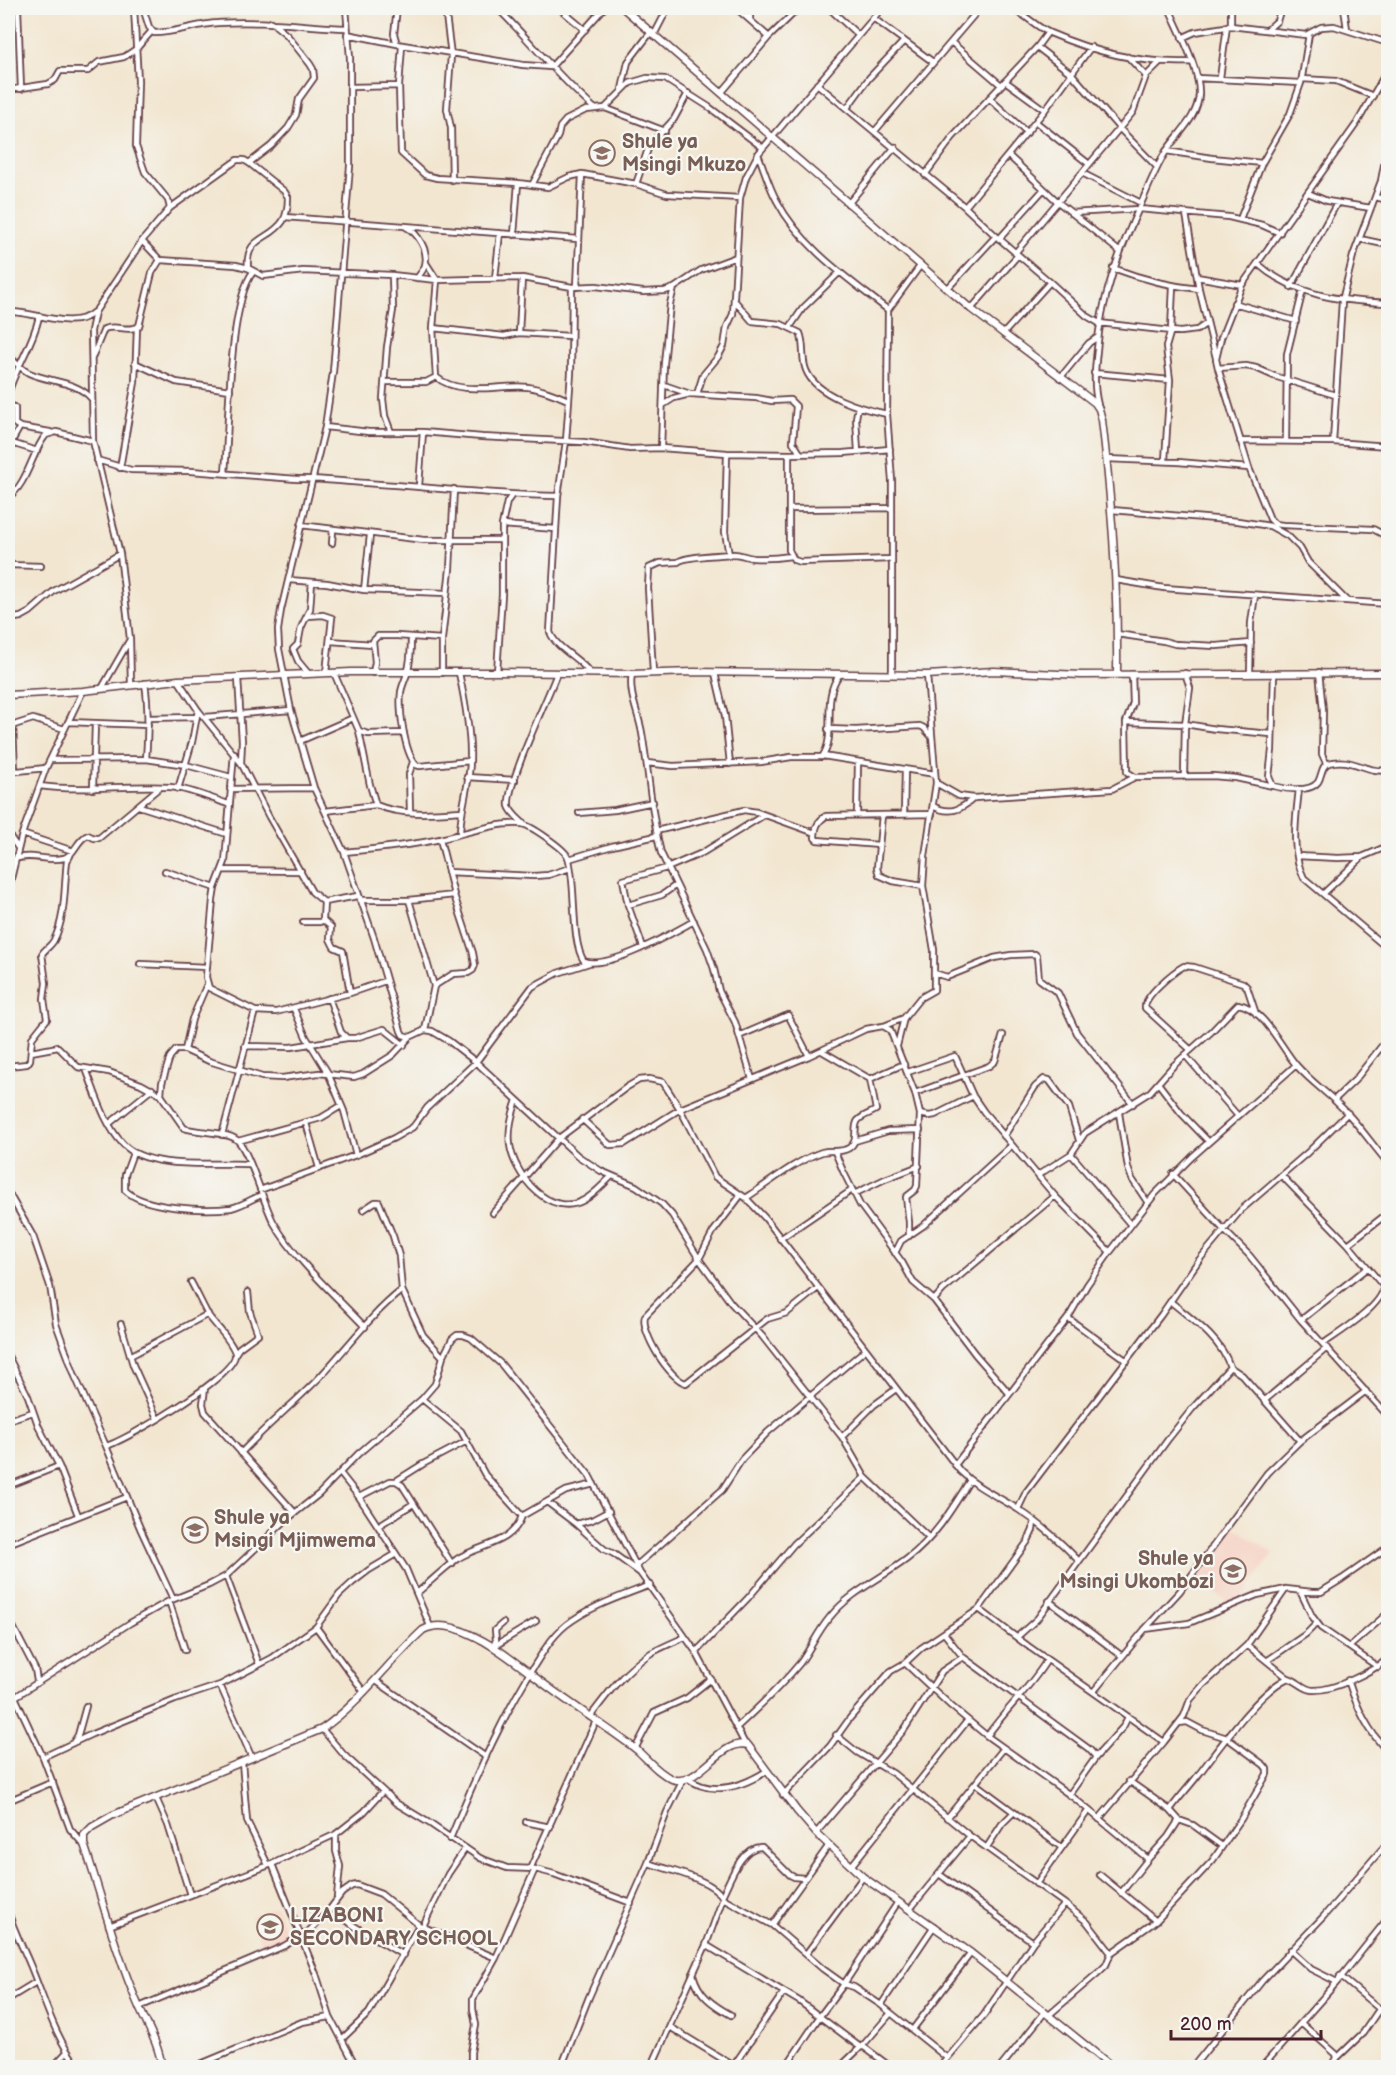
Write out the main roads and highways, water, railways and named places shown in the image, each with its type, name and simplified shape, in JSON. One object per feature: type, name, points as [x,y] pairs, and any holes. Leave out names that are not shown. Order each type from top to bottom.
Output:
[{"type":"place","name":"Shule ya Msingi Mkuzo","points":[[602,153]]},
{"type":"place","name":"Shule ya Msingi Mjimwema","points":[[195,1530]]},
{"type":"place","name":"Shule ya Msingi Ukombozi","points":[[1233,1571]]},
{"type":"place","name":"LIZABONI SECONDARY SCHOOL","points":[[270,1927]]}]
